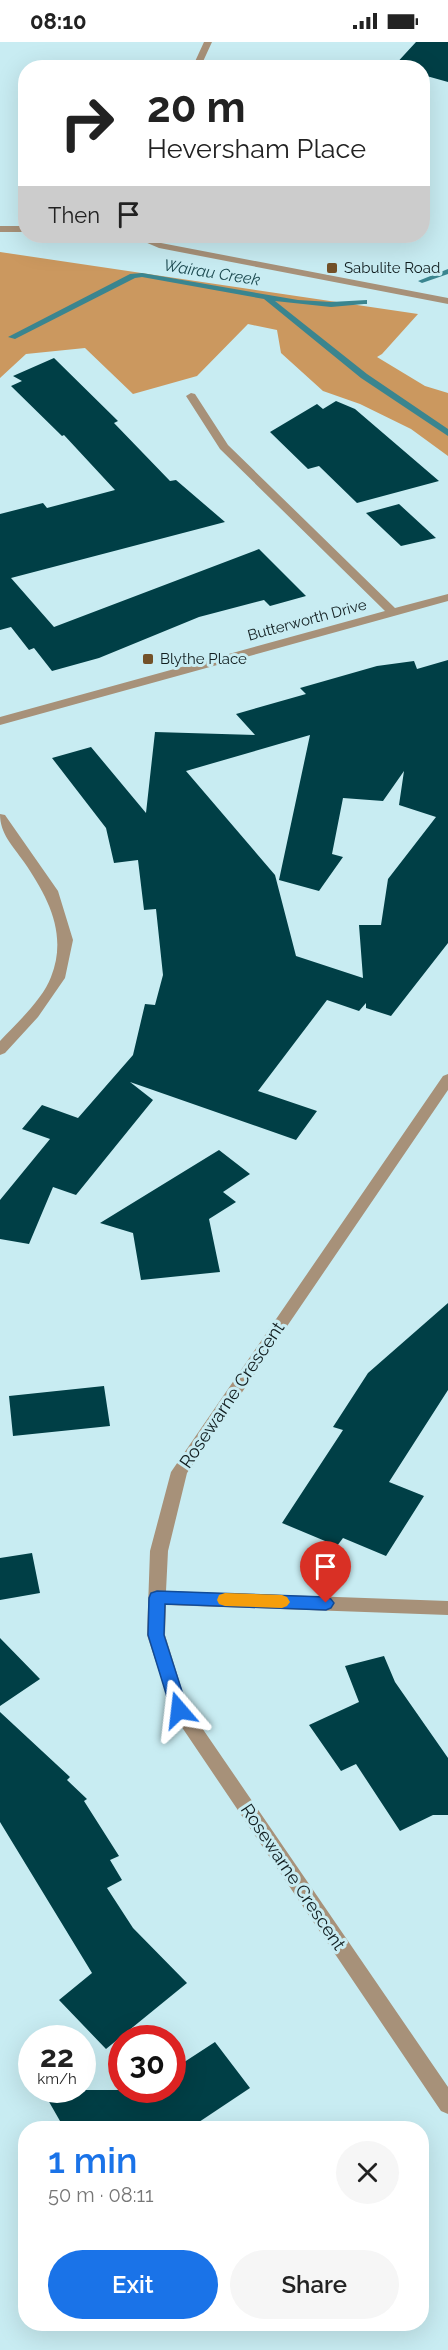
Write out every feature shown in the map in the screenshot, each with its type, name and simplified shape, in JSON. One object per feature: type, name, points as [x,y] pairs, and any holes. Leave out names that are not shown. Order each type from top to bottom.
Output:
[{"type":"street","points":[[200,60],[208,42]]},
{"type":"street","points":[[0,229],[18,229]]},
{"type":"street","points":[[154,243],[448,301]]},
{"type":"street","points":[[191,396],[224,447],[393,612]]},
{"type":"street","name":"Butterworth Drive","points":[[0,721],[448,597]]},
{"type":"street","points":[[0,818],[51,891],[66,940],[58,978],[33,1014],[0,1050]]},
{"type":"street","name":"Rosewarne Crescent","points":[[448,1079],[179,1472],[159,1551],[156,1635],[179,1710],[448,2104]]},
{"type":"street","points":[[157,1598],[448,1608]]},
{"type":"shaded area","points":[[0,252],[418,314],[377,357],[425,386],[448,393],[448,456],[411,429],[360,404],[323,391],[281,353],[277,330],[248,324],[197,376],[133,394],[85,348],[26,354],[0,378]]},
{"type":"building","points":[[416,42],[448,42],[448,82],[430,77],[430,60],[399,60]]},
{"type":"building","points":[[54,358],[118,421],[114,423],[170,481],[176,480],[225,522],[11,578],[54,627],[259,549],[306,596],[270,606],[264,600],[199,617],[99,658],[52,671],[34,648],[29,650],[11,627],[0,630],[0,514],[43,503],[47,508],[115,490],[64,435],[62,436],[11,386],[22,381],[13,376]]},
{"type":"building","points":[[336,401],[355,409],[439,481],[357,503],[319,466],[308,469],[270,432],[317,404],[323,409]]},
{"type":"building","points":[[399,504],[436,538],[401,546],[366,513]]},
{"type":"building","points":[[448,660],[448,943],[391,1016],[366,1008],[366,1003],[359,1011],[327,1000],[258,1091],[317,1111],[296,1140],[130,1082],[153,1100],[76,1195],[53,1187],[29,1244],[0,1239],[0,1200],[50,1139],[22,1129],[42,1105],[78,1118],[133,1055],[145,1004],[155,1005],[163,975],[156,909],[144,910],[138,860],[114,863],[106,828],[52,758],[91,747],[146,813],[155,732],[255,735],[236,714],[306,694],[300,688],[377,666],[414,661],[417,669]],"holes":[[[310,735],[279,880],[319,891],[343,857],[332,854],[343,798],[383,801],[404,771],[399,805],[436,817],[388,879],[381,925],[359,925],[363,978],[296,956],[275,875],[186,771]]]},
{"type":"building","points":[[219,1150],[250,1174],[223,1192],[236,1202],[209,1219],[220,1272],[141,1280],[133,1233],[100,1223]]},
{"type":"building","points":[[448,1303],[448,1390],[389,1482],[424,1496],[386,1556],[343,1538],[337,1546],[282,1523],[343,1430],[333,1427],[368,1373]]},
{"type":"building","points":[[104,1386],[110,1426],[13,1436],[9,1396]]},
{"type":"building","points":[[32,1553],[40,1593],[0,1600],[0,1558]]},
{"type":"building","points":[[0,1638],[40,1679],[0,1706]]},
{"type":"building","points":[[384,1656],[395,1682],[448,1758],[448,1815],[433,1815],[400,1831],[356,1764],[341,1771],[309,1725],[359,1702],[345,1666]]},
{"type":"building","points":[[0,1712],[70,1777],[67,1780],[87,1799],[84,1801],[119,1856],[110,1860],[122,1880],[107,1888],[133,1928],[187,1983],[135,2025],[108,2025],[108,2047],[106,2049],[96,2039],[96,2025],[83,2025],[59,2000],[92,1973],[0,1822]]},
{"type":"building","points":[[215,2042],[250,2088],[200,2121],[60,2121],[50,2103],[96,2103],[96,2090],[108,2090],[108,2103],[186,2103],[186,2061]]},
{"type":"waterway","points":[[422,281],[448,271]]},
{"type":"waterway","name":"Wairau Creek","points":[[12,337],[133,276],[142,275],[314,304],[364,302]]},
{"type":"waterway","name":"Wairau Creek","points":[[268,299],[364,376],[448,433]]},
{"type":"slow traffic","points":[[225,1600],[282,1602]]},
{"type":"place","name":"Sabulite Road","points":[[332,268]]},
{"type":"place","name":"Blythe Place","points":[[148,659]]},
{"type":"route","points":[[179,1710],[156,1635],[157,1598],[326,1603]]}]
